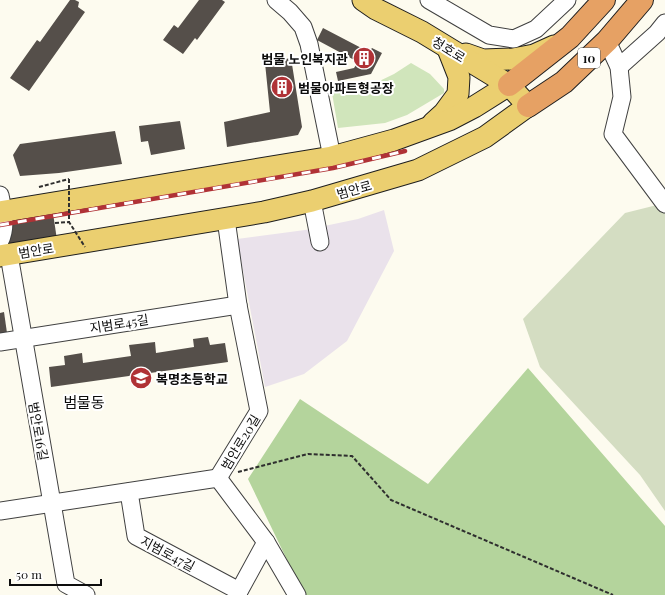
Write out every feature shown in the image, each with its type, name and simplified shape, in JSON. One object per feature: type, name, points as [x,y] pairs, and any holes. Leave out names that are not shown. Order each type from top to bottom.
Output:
[{"type":"highway","name":"10","points":[[509,85],[570,37],[604,0]]},
{"type":"highway","name":"범안로","points":[[528,106],[564,82],[607,41],[642,0]]},
{"type":"main road","name":"청호로","points":[[373,3],[509,85],[528,106]]},
{"type":"main road","points":[[448,49],[483,60],[513,59],[534,55],[570,37]]},
{"type":"main road","points":[[425,130],[444,114],[458,94],[459,77],[448,49]]},
{"type":"main road","name":"10","points":[[1,207],[332,157],[425,130],[474,107],[509,85]]},
{"type":"main road","name":"범안로","points":[[3,251],[226,219],[312,201],[418,170],[485,136],[528,106]]},
{"type":"street","points":[[276,0],[303,27],[309,44],[332,157]]},
{"type":"street","points":[[429,0],[489,35],[514,39],[536,29],[567,0]]},
{"type":"street","points":[[619,67],[657,33],[665,23]]},
{"type":"street","points":[[607,41],[619,67],[622,97],[613,134],[665,204]]},
{"type":"street","points":[[312,201],[320,242]]},
{"type":"street","name":"범안로16길","points":[[1,207],[4,233],[3,251],[23,338],[52,504],[64,590],[86,595]]},
{"type":"street","name":"범안로20길","points":[[226,219],[238,305],[259,411],[218,478],[266,542],[297,595]]},
{"type":"street","name":"지범로45길","points":[[0,342],[238,305]]},
{"type":"street","points":[[0,511],[218,478]]},
{"type":"street","name":"지범로47길","points":[[129,492],[136,536],[238,593]]},
{"type":"street","points":[[238,593],[266,542]]},
{"type":"path","points":[[39,187],[69,179],[69,222],[85,247]]},
{"type":"path","points":[[55,223],[69,222]]},
{"type":"path","points":[[218,478],[308,454],[352,456],[390,500],[614,595]]},
{"type":"shaded area","points":[[384,210],[394,251],[347,341],[304,374],[265,387],[237,239],[305,230],[358,219]]},
{"type":"green space","points":[[411,63],[430,74],[444,89],[444,93],[407,115],[385,123],[338,128],[332,93],[367,87],[394,74]]},
{"type":"green space","points":[[665,203],[665,511],[640,475],[540,367],[523,319],[625,213]]},
{"type":"green space","points":[[528,368],[665,526],[665,595],[304,595],[248,479],[300,399],[428,484]]},
{"type":"building","points":[[70,0],[79,2],[78,7],[85,12],[29,91],[10,78],[37,40],[40,42]]},
{"type":"building","points":[[199,0],[222,0],[225,2],[197,40],[195,38],[183,54],[163,40],[174,25],[178,28]]},
{"type":"building","name":"범물 노인복지관","points":[[323,28],[369,52],[372,48],[382,53],[371,74],[338,81],[336,72],[354,68],[358,62],[317,40]]},
{"type":"building","name":"범물아파트형공장","points":[[291,58],[302,127],[298,135],[227,147],[224,122],[270,112],[265,63]]},
{"type":"building","points":[[180,121],[185,149],[151,155],[148,141],[141,142],[139,126]]},
{"type":"building","points":[[115,131],[122,164],[59,173],[20,176],[13,155],[20,144]]},
{"type":"building","points":[[53,213],[57,240],[0,248],[0,220]]},
{"type":"building","points":[[4,312],[7,333],[0,334],[0,313]]},
{"type":"building","points":[[208,337],[210,345],[225,343],[228,362],[51,387],[49,367],[65,365],[64,356],[82,353],[83,363],[131,356],[129,345],[155,342],[156,353],[194,347],[193,339]]},
{"type":"railway","points":[[0,225],[333,168],[405,151]]},
{"type":"place","name":"범물 노인복지관","points":[[364,58]]},
{"type":"place","name":"범물아파트형공장","points":[[282,87]]},
{"type":"place","name":"복명초등학교","points":[[141,378]]},
{"type":"district","name":"범물동","points":[[84,402]]}]
